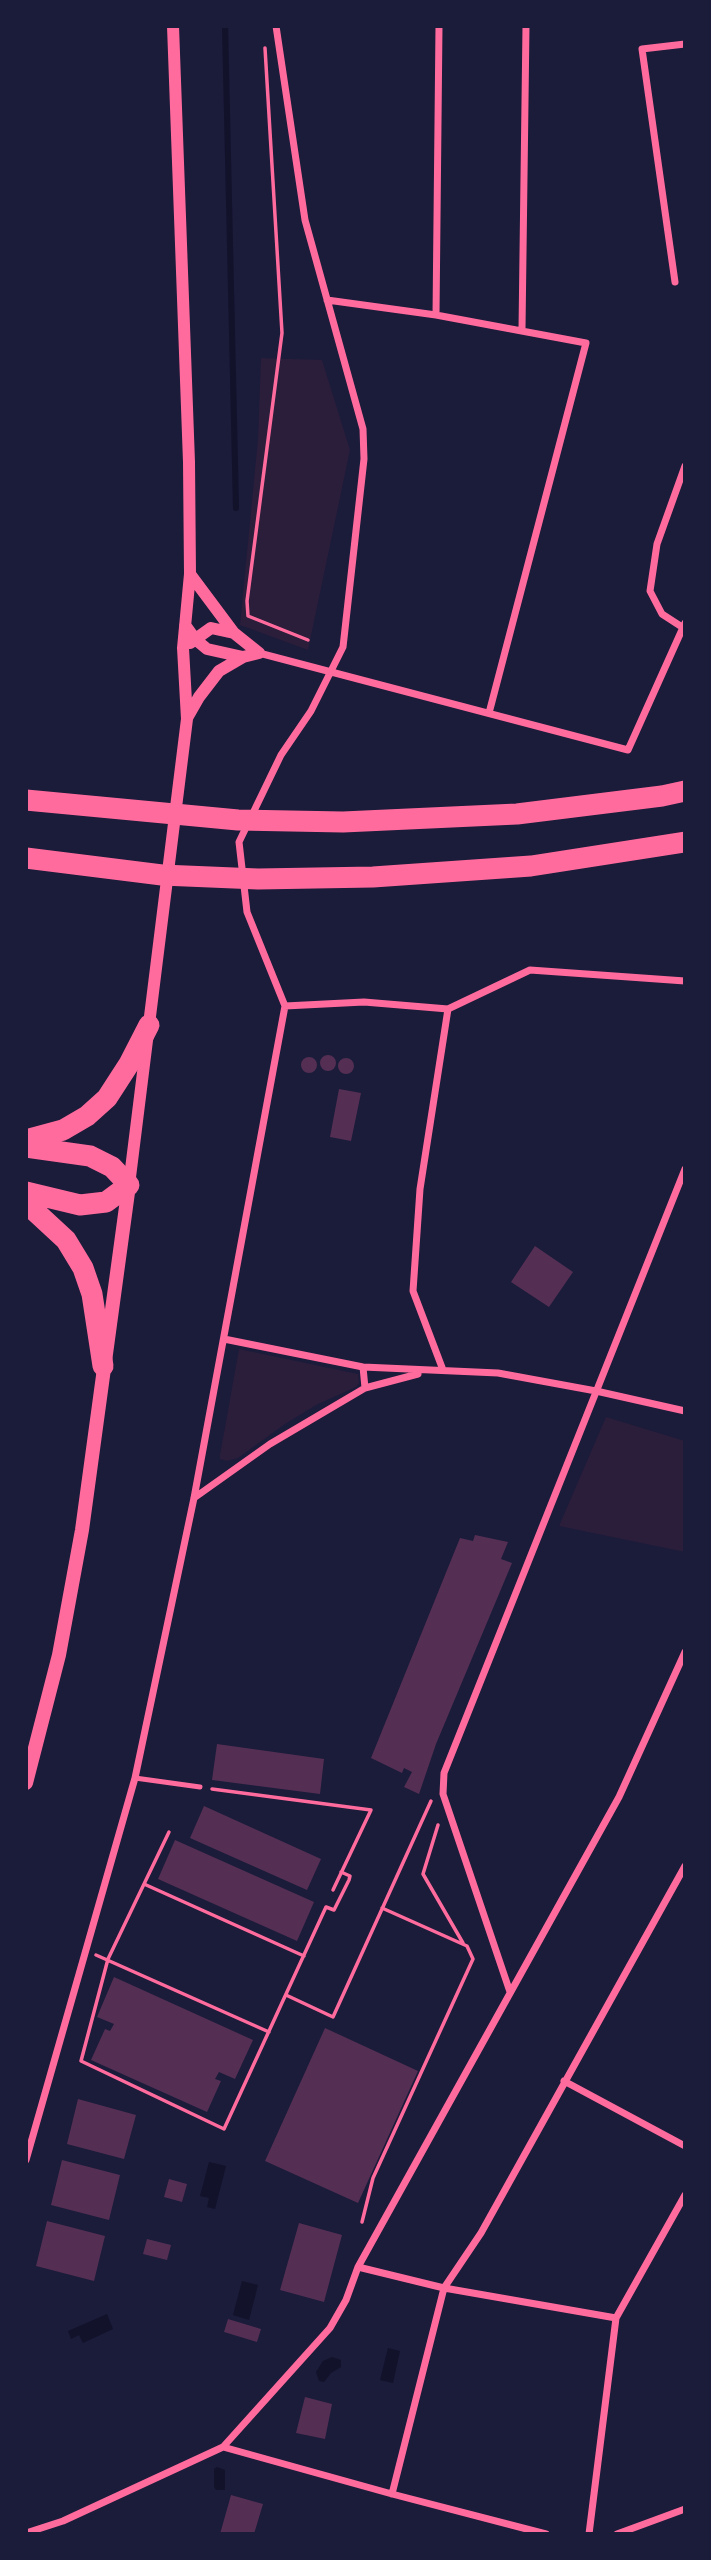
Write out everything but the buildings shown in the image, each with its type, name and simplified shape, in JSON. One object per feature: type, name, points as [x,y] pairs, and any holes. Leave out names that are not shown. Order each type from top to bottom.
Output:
[{"type":"highway","points":[[26,800],[238,820],[372,820],[517,814],[685,791]]},
{"type":"highway","points":[[26,858],[162,875],[258,879],[373,877],[531,866],[685,842]]},
{"type":"highway","points":[[26,1140],[63,1130],[86,1116],[107,1098],[129,1064],[149,1025]]},
{"type":"highway","points":[[26,1147],[90,1156],[112,1167],[129,1185],[106,1202],[80,1205],[26,1192]]},
{"type":"highway","points":[[26,1203],[66,1240],[83,1268],[92,1294],[103,1366]]},
{"type":"main road","points":[[26,1783],[59,1654],[80,1543],[129,1185]]},
{"type":"street","points":[[129,1185],[187,719],[183,648],[190,573],[189,462],[173,26]]},
{"type":"street","points":[[26,2160],[135,1778],[194,1498],[285,1006],[247,912],[239,842],[281,755],[311,711],[343,647],[364,459],[363,429],[305,220],[276,26]]},
{"type":"street","points":[[436,315],[439,26]]},
{"type":"street","points":[[522,329],[526,26]]},
{"type":"street","points":[[675,282],[642,49],[685,44]]},
{"type":"street","points":[[327,300],[522,329],[586,343],[489,713]]},
{"type":"street","points":[[190,573],[234,633],[259,653],[628,750],[684,625],[662,614],[650,591],[657,544],[685,466]]},
{"type":"street","points":[[185,624],[195,639],[207,649],[243,657]]},
{"type":"street","points":[[183,648],[211,628],[234,633]]},
{"type":"street","points":[[187,719],[199,697],[219,671],[243,657],[259,653]]},
{"type":"street","points":[[285,1006],[364,1002],[448,1009],[530,970],[685,981]]},
{"type":"street","points":[[443,1370],[413,1291],[420,1189],[448,1009]]},
{"type":"street","points":[[510,1992],[443,1794],[443,1773],[685,1169]]},
{"type":"street","points":[[224,1339],[363,1367],[426,1372]]},
{"type":"street","points":[[363,1367],[365,1388]]},
{"type":"street","points":[[194,1498],[270,1444],[365,1388],[426,1372],[443,1370],[498,1373],[685,1411]]},
{"type":"street","points":[[26,2533],[64,2521],[223,2447],[330,2328],[346,2300],[358,2267],[620,1797],[685,1652]]},
{"type":"street","points":[[392,2494],[444,2288],[481,2233],[685,1866]]},
{"type":"street","points":[[564,2081],[685,2146]]},
{"type":"street","points":[[26,2140],[37,2123]]},
{"type":"street","points":[[589,2534],[616,2318],[685,2195]]},
{"type":"street","points":[[358,2267],[444,2288],[616,2318]]},
{"type":"street","points":[[223,2447],[541,2533]]},
{"type":"street","points":[[617,2534],[685,2509]]},
{"type":"lane","points":[[135,1778],[200,1787]]},
{"type":"path","points":[[264,40],[282,333],[247,601],[248,616],[308,640]]},
{"type":"path","points":[[200,1787],[371,1810],[332,1890]]},
{"type":"path","points":[[286,1996],[333,2017],[434,1794]]},
{"type":"path","points":[[440,1816],[434,1846],[423,1874],[463,1944]]},
{"type":"path","points":[[169,1832],[108,1959],[81,2061],[224,2129],[326,1907],[334,1910],[349,1880],[350,1876],[341,1872]]},
{"type":"path","points":[[144,1884],[304,1956]]},
{"type":"path","points":[[362,2222],[373,2178],[472,1959],[467,1946],[382,1908]]},
{"type":"path","points":[[84,1952],[108,1959],[269,2032]]},
{"type":"shaded area","points":[[261,358],[322,360],[350,450],[308,650],[240,625],[258,439]]},
{"type":"shaded area","points":[[239,1349],[358,1374],[359,1383],[285,1424],[238,1458],[227,1461],[220,1459],[220,1455]]},
{"type":"shaded area","points":[[606,1417],[685,1441],[685,1552],[559,1526]]},
{"type":"shaded area","points":[[209,2162],[226,2166],[215,2209],[207,2207],[209,2198],[200,2196]]},
{"type":"shaded area","points":[[242,2281],[258,2285],[249,2320],[233,2315]]},
{"type":"shaded area","points":[[107,2314],[113,2329],[83,2343],[79,2335],[71,2339],[68,2331]]},
{"type":"shaded area","points":[[388,2348],[400,2351],[393,2383],[380,2380]]},
{"type":"shaded area","points":[[332,2357],[341,2360],[341,2367],[331,2373],[324,2382],[319,2381],[316,2372],[323,2361]]},
{"type":"shaded area","points":[[217,2467],[225,2470],[225,2490],[216,2490],[214,2487],[214,2469]]},
{"type":"waterway","points":[[225,26],[236,508]]}]
